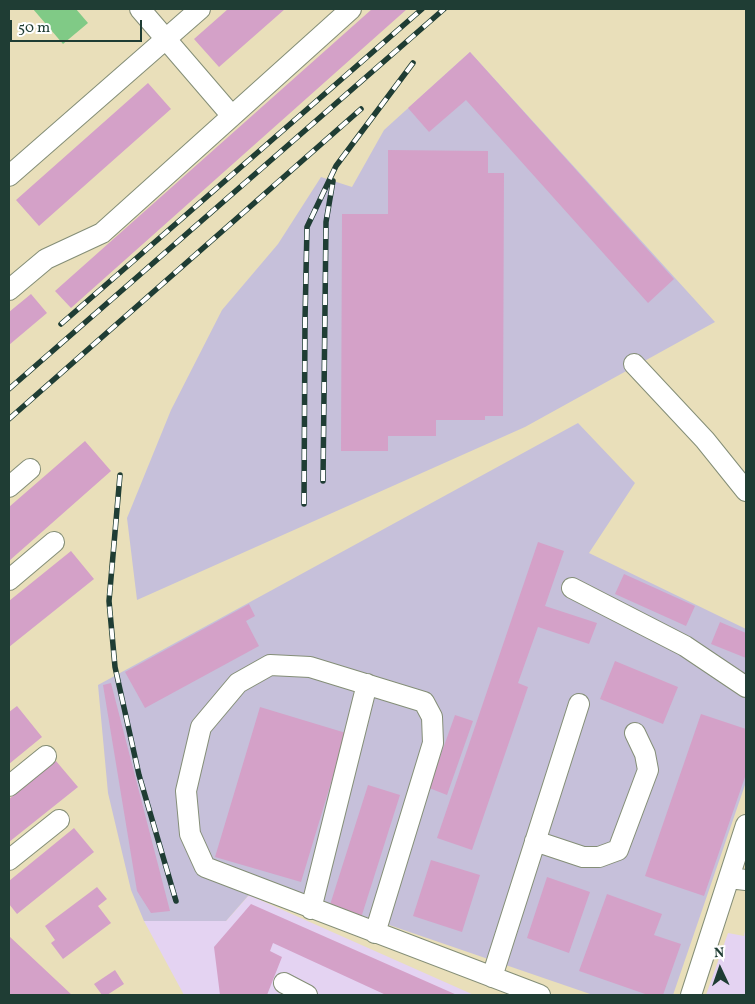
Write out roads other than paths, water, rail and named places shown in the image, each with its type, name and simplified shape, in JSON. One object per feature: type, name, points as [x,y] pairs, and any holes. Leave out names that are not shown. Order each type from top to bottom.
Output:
[{"type":"street","points":[[140,9],[232,116]]},
{"type":"street","points":[[9,176],[200,9]]},
{"type":"street","points":[[9,290],[46,259],[102,233],[351,9]]},
{"type":"street","points":[[634,364],[705,440],[746,491]]},
{"type":"street","points":[[9,488],[30,469]]},
{"type":"street","points":[[9,580],[54,542]]},
{"type":"street","points":[[572,588],[684,646],[746,688]]},
{"type":"street","points":[[375,933],[433,743],[432,717],[424,702],[310,667],[270,665],[238,684],[200,727],[186,791],[190,834],[205,868],[375,933],[540,995]]},
{"type":"street","points":[[312,909],[367,684]]},
{"type":"street","points":[[492,977],[579,704]]},
{"type":"street","points":[[535,841],[583,857],[599,857],[618,850],[648,770],[645,754],[635,733]]},
{"type":"street","points":[[9,786],[46,756]]},
{"type":"street","points":[[9,860],[59,820]]},
{"type":"street","points":[[691,995],[738,879],[746,825]]},
{"type":"street","points":[[284,983],[307,995]]},
{"type":"railway","points":[[61,324],[422,9]]},
{"type":"railway","points":[[9,389],[444,9]]},
{"type":"railway","points":[[304,504],[307,227],[336,166],[413,63]]},
{"type":"railway","points":[[9,419],[361,109]]},
{"type":"railway","points":[[323,481],[326,222],[333,181]]},
{"type":"railway","points":[[120,475],[109,601],[115,667],[139,775],[176,901]]}]
